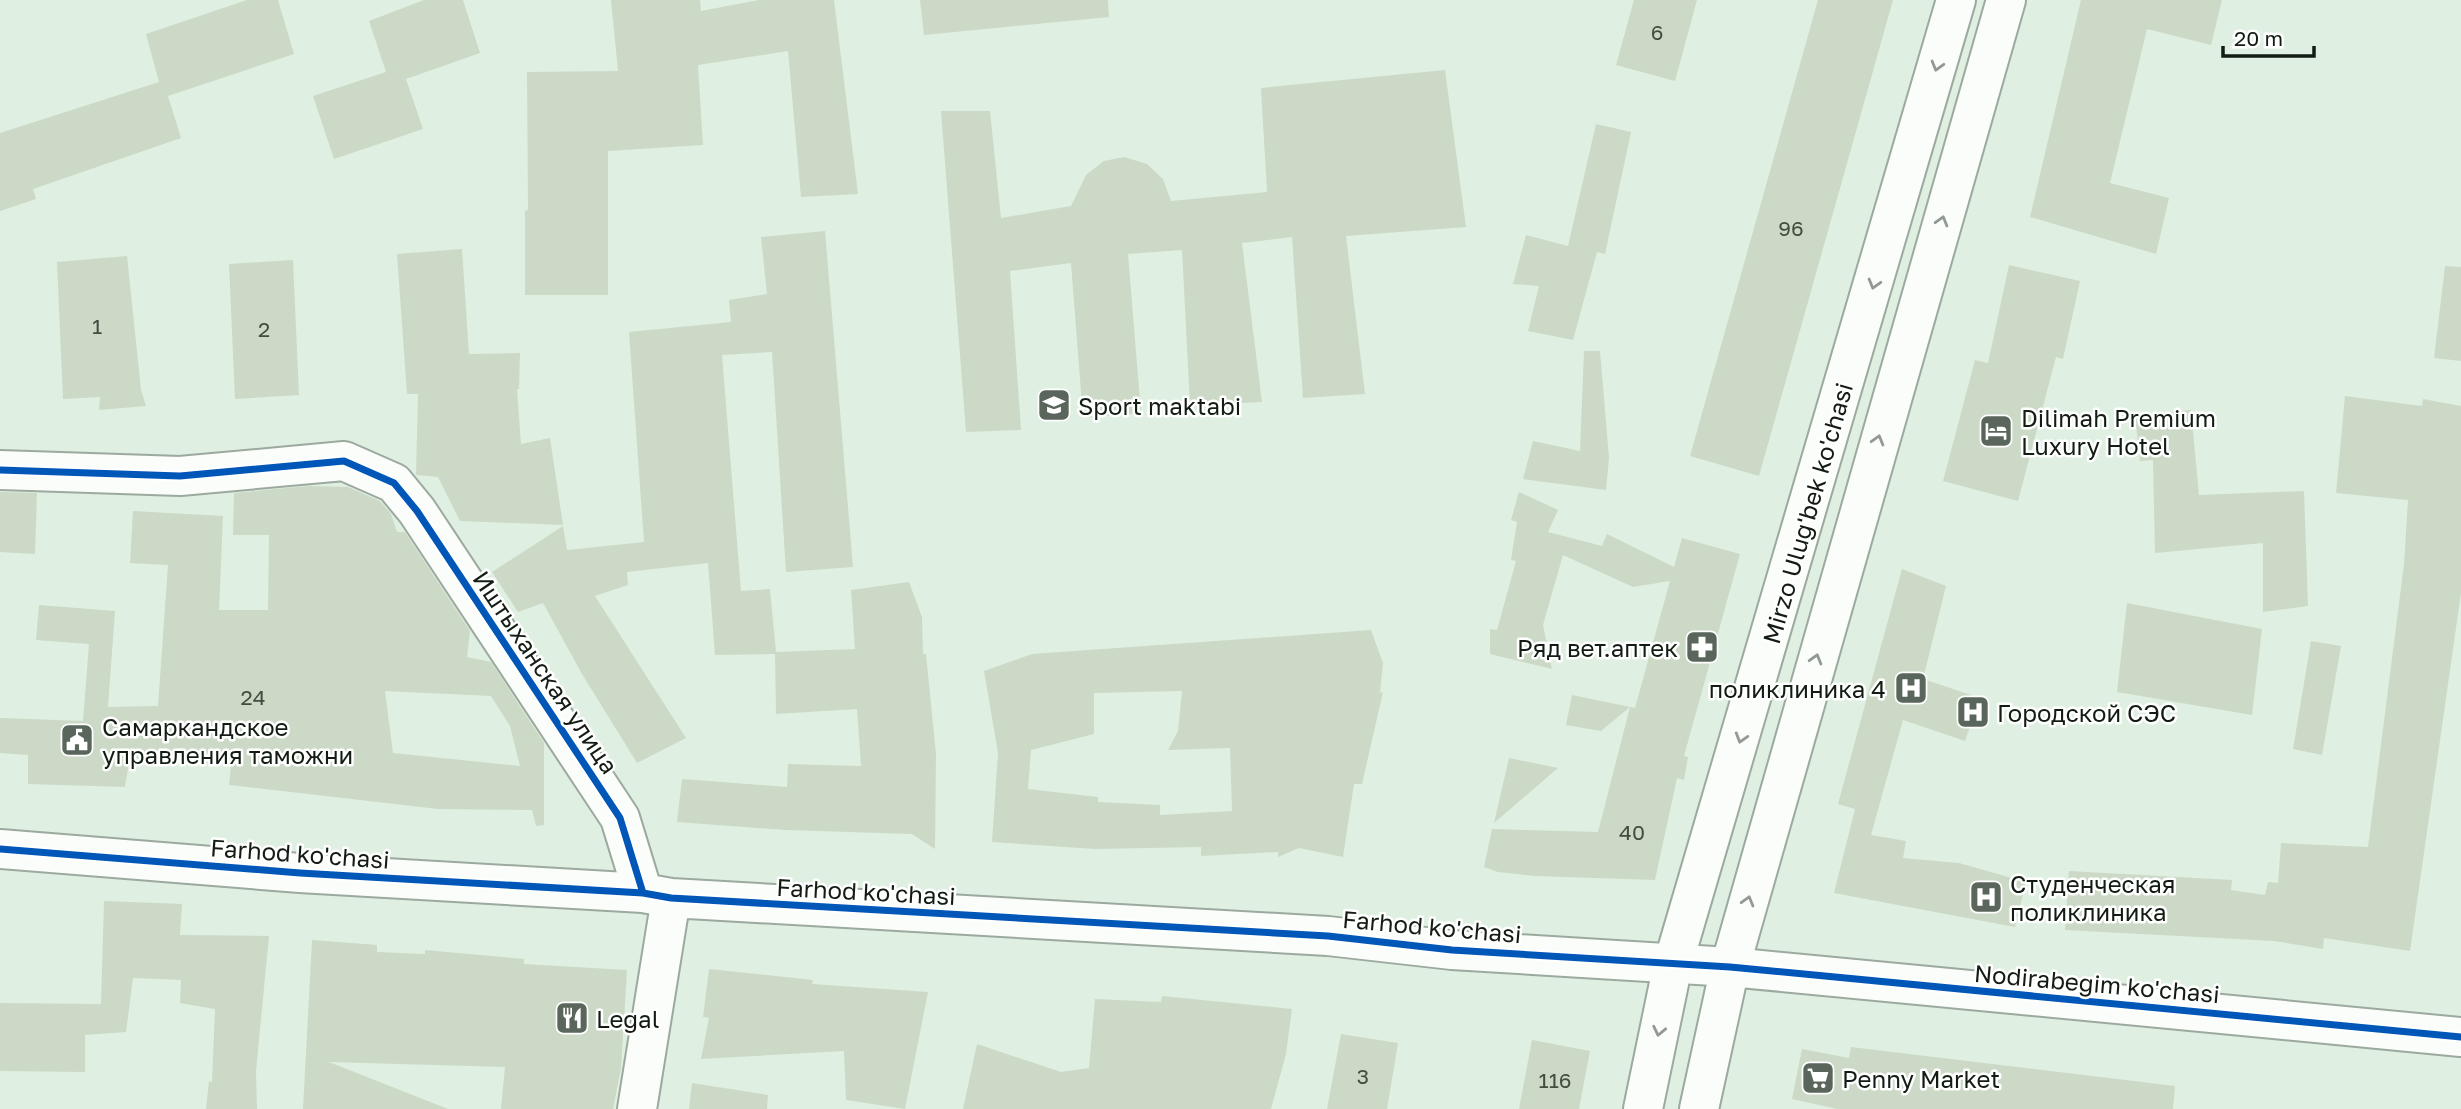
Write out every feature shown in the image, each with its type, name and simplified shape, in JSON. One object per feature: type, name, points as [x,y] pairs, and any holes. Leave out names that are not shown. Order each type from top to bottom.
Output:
[{"type":"street","name":"Mirzo Ulug'bek ko'chasi","points":[[1643,1109],[1673,964],[1956,0]]},
{"type":"street","name":"Mirzo Ulug'bek ko'chasi","points":[[1699,1109],[1730,967],[1859,506],[2006,0]]},
{"type":"street","name":"Иштыханская улица","points":[[0,470],[180,476],[344,461],[394,484],[417,511],[620,818],[657,896]]},
{"type":"street","name":"Farhod ko'chasi","points":[[0,849],[300,873],[1328,936],[1452,950],[1730,967]]},
{"type":"street","points":[[637,1109],[657,896]]},
{"type":"street","name":"Nodirabegim ko'chasi","points":[[1730,967],[2461,1037]]},
{"type":"building","points":[[247,0],[278,0],[294,54],[168,96],[181,138],[33,189],[36,199],[0,211],[0,133],[159,82],[146,34]]},
{"type":"building","points":[[424,0],[463,0],[480,53],[406,79],[423,129],[334,159],[313,96],[386,72],[369,21]]},
{"type":"building","points":[[611,0],[700,0],[701,11],[759,0],[834,0],[858,194],[801,197],[788,51],[698,65],[703,145],[608,151],[608,295],[525,295],[525,211],[528,210],[527,72],[618,71]]},
{"type":"building","points":[[920,0],[1108,0],[1109,17],[924,35]]},
{"type":"building","points":[[1634,0],[1697,0],[1675,81],[1616,65]]},
{"type":"building","points":[[1818,0],[1893,0],[1759,476],[1690,456]]},
{"type":"building","points":[[2081,0],[2222,0],[2211,45],[2147,29],[2110,183],[2169,198],[2156,254],[2030,217]]},
{"type":"building","points":[[1445,70],[1466,227],[1346,236],[1365,394],[1303,398],[1292,237],[1242,243],[1262,402],[1190,405],[1182,250],[1128,254],[1141,413],[1083,418],[1071,263],[1010,271],[1021,430],[966,432],[941,111],[990,111],[1001,218],[1071,206],[1086,175],[1104,161],[1124,157],[1147,164],[1163,179],[1171,201],[1267,192],[1261,88]]},
{"type":"building","points":[[1596,124],[1631,132],[1605,254],[1597,252],[1573,340],[1528,331],[1539,286],[1513,284],[1526,235],[1568,246]]},
{"type":"building","points":[[825,231],[853,567],[786,572],[772,352],[722,355],[741,591],[770,589],[776,652],[855,649],[851,590],[909,582],[922,617],[923,654],[926,654],[936,754],[935,849],[912,834],[785,830],[677,822],[682,779],[787,787],[788,764],[861,766],[857,709],[776,714],[775,654],[715,655],[708,563],[627,572],[628,585],[595,596],[686,738],[637,763],[582,674],[543,603],[518,612],[492,572],[563,526],[567,550],[644,542],[629,332],[731,322],[729,300],[767,294],[761,237]]},
{"type":"building","points":[[462,249],[469,354],[520,353],[517,389],[521,444],[550,438],[563,525],[460,521],[438,477],[416,475],[418,394],[407,394],[397,254]]},
{"type":"building","points":[[127,256],[141,390],[146,406],[99,410],[100,397],[63,399],[57,262]]},
{"type":"building","points":[[293,260],[299,395],[235,399],[229,264]]},
{"type":"building","points":[[2009,265],[2080,281],[2063,359],[2056,357],[2018,501],[1943,481],[1975,360],[1988,363]]},
{"type":"building","points":[[2445,266],[2461,267],[2461,361],[2434,358]]},
{"type":"building","points":[[1584,351],[1600,351],[1609,458],[1606,490],[1523,479],[1533,441],[1580,451]]},
{"type":"building","points":[[2345,396],[2422,406],[2423,399],[2461,406],[2461,593],[2410,951],[2324,938],[2323,949],[2274,941],[2065,930],[2069,871],[2232,880],[2231,890],[2265,895],[2268,882],[2278,883],[2281,843],[2368,847],[2404,564],[2408,500],[2336,493]]},
{"type":"building","points":[[2191,410],[2199,495],[2304,491],[2308,606],[2263,612],[2263,543],[2155,553],[2153,460],[2140,461],[2135,415]]},
{"type":"building","points":[[308,486],[348,487],[380,501],[391,514],[397,532],[405,532],[470,631],[467,657],[491,662],[544,743],[544,825],[536,826],[532,810],[438,809],[229,785],[231,765],[130,757],[125,787],[28,784],[28,755],[0,753],[0,718],[83,721],[89,644],[36,640],[39,605],[115,611],[108,707],[158,706],[168,565],[130,563],[133,511],[223,516],[219,610],[268,610],[269,535],[233,535],[234,493]],"holes":[[[385,691],[491,696],[510,726],[520,766],[393,753]]]},
{"type":"building","points":[[0,492],[37,493],[35,554],[0,552]]},
{"type":"building","points":[[1519,492],[1558,510],[1548,532],[1602,546],[1607,534],[1674,567],[1682,538],[1740,554],[1684,756],[1688,757],[1684,780],[1677,778],[1655,880],[1535,876],[1498,872],[1484,867],[1492,829],[1598,832],[1630,707],[1601,731],[1566,725],[1572,695],[1635,708],[1670,581],[1633,587],[1563,555],[1543,625],[1552,669],[1490,654],[1490,629],[1497,630],[1516,561],[1511,560],[1517,522],[1511,520]]},
{"type":"building","points":[[1902,569],[1946,586],[1923,679],[1980,698],[1965,741],[1903,720],[1871,835],[1906,841],[1903,858],[1959,863],[2026,882],[2015,927],[1834,893],[1855,809],[1838,804]]},
{"type":"building","points":[[2127,603],[2262,629],[2252,715],[2117,692]]},
{"type":"building","points":[[1371,630],[1383,663],[1380,693],[1383,692],[1362,784],[1354,784],[1343,857],[1299,848],[1278,857],[1278,852],[1201,856],[1201,847],[1095,849],[992,842],[998,753],[984,671],[1032,654]],"holes":[[[1182,691],[1178,731],[1168,750],[1230,748],[1232,811],[1160,815],[1160,805],[1098,802],[1098,797],[1028,789],[1031,750],[1094,734],[1094,693]]]},
{"type":"building","points":[[2311,641],[2341,646],[2322,755],[2293,749]]},
{"type":"building","points":[[1509,758],[1558,768],[1494,823]]},
{"type":"building","points":[[104,901],[182,904],[180,935],[269,936],[256,1071],[257,1109],[206,1109],[209,1081],[212,1082],[215,1009],[180,1003],[181,980],[133,978],[126,1032],[85,1035],[85,1072],[0,1071],[0,1003],[101,1004]]},
{"type":"building","points":[[312,940],[377,945],[377,952],[425,954],[425,950],[524,959],[524,964],[627,970],[621,1068],[613,1109],[501,1109],[505,1067],[329,1062],[448,1109],[303,1109]]},
{"type":"building","points":[[709,969],[813,980],[812,984],[928,992],[905,1109],[846,1100],[844,1051],[701,1059],[709,1018],[703,1017]]},
{"type":"building","points":[[1162,996],[1292,1009],[1286,1054],[1271,1109],[963,1109],[977,1044],[1061,1072],[1089,1068],[1095,999],[1161,1002]]},
{"type":"building","points":[[1341,1034],[1398,1043],[1387,1109],[1327,1109]]},
{"type":"building","points":[[1532,1040],[1590,1051],[1579,1109],[1519,1109]]},
{"type":"building","points":[[1851,1047],[2175,1086],[2173,1109],[1837,1109],[1792,1099],[1802,1049],[1849,1058]]},
{"type":"building","points":[[692,1083],[768,1095],[767,1109],[689,1109]]},
{"type":"cycle path","points":[[0,470],[180,476],[344,461],[394,483],[417,511],[620,818],[643,893]]},
{"type":"cycle path","points":[[0,849],[300,873],[643,893],[671,898],[1328,936],[1452,950],[1730,967],[2461,1037]]},
{"type":"place","name":"Sport maktabi","points":[[1054,405]]},
{"type":"place","name":"Dilimah Premium Luxury Hotel","points":[[1996,431]]},
{"type":"place","name":"Ряд вет.аптек","points":[[1702,647]]},
{"type":"place","name":"поликлиника 4","points":[[1911,688]]},
{"type":"place","name":"Городской СЭС","points":[[1973,712]]},
{"type":"place","name":"Самаркандское управления таможни","points":[[77,740]]},
{"type":"place","name":"Студенческая поликлиника","points":[[1986,897]]},
{"type":"place","name":"Legal","points":[[572,1018]]},
{"type":"place","name":"Penny Market","points":[[1818,1078]]}]
